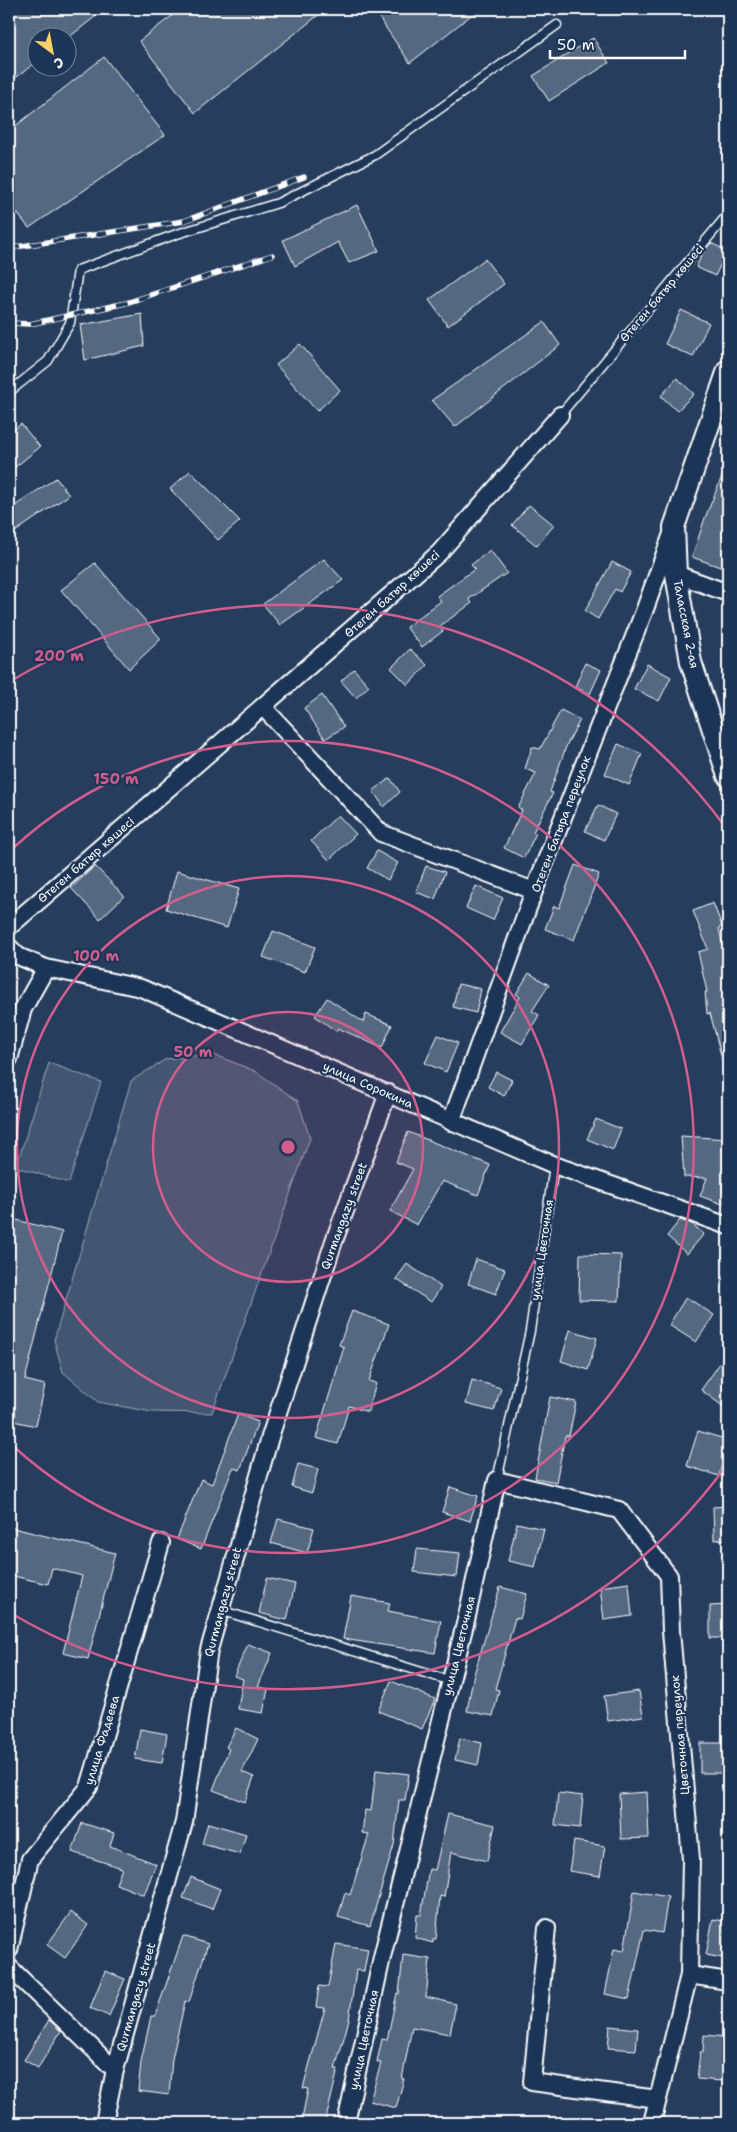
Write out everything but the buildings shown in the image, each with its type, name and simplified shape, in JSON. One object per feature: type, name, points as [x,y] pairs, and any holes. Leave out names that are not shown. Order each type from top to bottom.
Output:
[{"type":"street","points":[[674,527],[728,370]]},
{"type":"street","name":"Өтеген батыр көшесі","points":[[9,927],[439,553],[560,415]]},
{"type":"street","name":"Таласская 2-ая","points":[[674,527],[676,574],[691,662],[728,776]]},
{"type":"street","name":"Отеген батыра переулок","points":[[451,1122],[534,891],[641,618],[674,527]]},
{"type":"street","points":[[676,574],[728,594]]},
{"type":"street","points":[[263,707],[381,833],[534,891]]},
{"type":"street","name":"улица Сорокина","points":[[9,947],[18,956],[46,968],[141,988],[554,1165],[728,1226]]},
{"type":"street","points":[[9,1059],[23,1009],[46,968]]},
{"type":"street","name":"Qurmangazy street","points":[[104,2123],[115,2070],[184,1822],[209,1650],[220,1610],[270,1437],[334,1242],[388,1093]]},
{"type":"street","name":"улица Цветочная","points":[[346,2123],[382,1958],[451,1681],[497,1480]]},
{"type":"street","name":"Цветочная переулок","points":[[497,1480],[620,1510],[669,1576],[671,1631],[691,1859],[689,1975],[652,2123]]},
{"type":"street","name":"улица Фадеева","points":[[9,1950],[30,1859],[88,1787],[161,1542]]},
{"type":"street","points":[[547,1928],[532,2082],[657,2099]]},
{"type":"street","points":[[9,1967],[115,2070]]},
{"type":"street","points":[[689,1975],[728,1981]]},
{"type":"lane","points":[[9,392],[48,361],[70,323],[78,270],[177,234],[278,202],[375,156],[557,25]]},
{"type":"lane","name":"Өтеген батыр көшесі","points":[[560,415],[728,214]]},
{"type":"lane","name":"улица Цветочная","points":[[497,1480],[530,1331],[554,1165]]},
{"type":"lane","points":[[220,1610],[451,1681]]},
{"type":"shaded area","points":[[212,1054],[255,1071],[298,1101],[310,1138],[212,1413],[152,1412],[98,1402],[63,1372],[54,1340],[131,1081],[166,1059]]},
{"type":"shaded area","points":[[49,1063],[101,1082],[69,1183],[16,1167]]},
{"type":"railway","points":[[9,248],[184,221],[304,177]]},
{"type":"railway","points":[[9,323],[30,324],[126,303],[272,255]]}]
